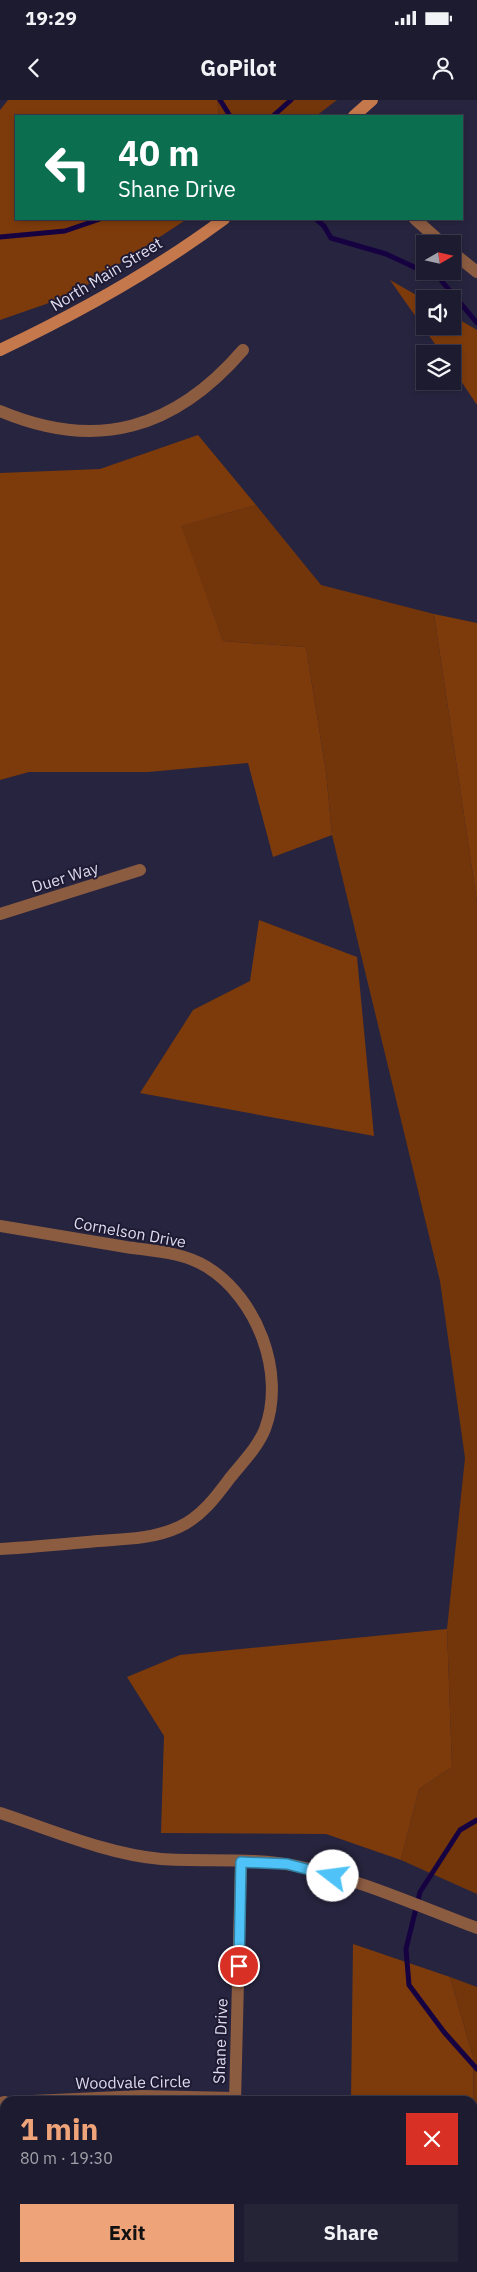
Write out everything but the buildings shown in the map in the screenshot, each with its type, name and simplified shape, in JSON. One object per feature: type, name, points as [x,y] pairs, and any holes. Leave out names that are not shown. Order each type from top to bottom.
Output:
[{"type":"main road","points":[[355,115],[372,100]]},
{"type":"main road","name":"North Main Street","points":[[0,350],[48,327],[132,281],[223,220]]},
{"type":"street","points":[[416,220],[433,235]]},
{"type":"street","points":[[461,259],[477,272]]},
{"type":"street","points":[[0,411],[40,426],[60,430],[113,430],[130,427],[147,422],[178,407],[233,362],[243,350]]},
{"type":"street","name":"Duer Way","points":[[0,914],[140,870]]},
{"type":"street","name":"Cornelson Drive","points":[[0,1226],[177,1255],[205,1266],[223,1278],[238,1294],[254,1320],[264,1344],[271,1387],[270,1410],[264,1430],[256,1446],[213,1502],[186,1523],[152,1536],[0,1549]]},
{"type":"street","points":[[0,1813],[106,1848],[134,1855],[298,1866],[333,1876],[477,1928]]},
{"type":"street","name":"Shane Drive","points":[[235,2096],[242,1884],[241,1862]]},
{"type":"shaded area","points":[[8,100],[217,100],[219,115],[15,115],[15,220],[185,220],[72,295],[0,320],[0,110]]},
{"type":"shaded area","points":[[217,100],[337,100],[317,115],[219,115]]},
{"type":"shaded area","points":[[390,280],[416,295],[416,317]]},
{"type":"shaded area","points":[[461,321],[477,330],[477,405],[461,381],[461,345],[436,345],[429,335],[461,335]]},
{"type":"shaded area","points":[[198,435],[256,505],[181,526],[223,641],[306,647],[326,772],[332,835],[273,857],[248,763],[148,772],[29,772],[0,780],[0,473],[100,469]]},
{"type":"shaded area","points":[[256,505],[321,585],[434,614],[477,902],[477,1894],[401,1860],[419,1789],[452,1767],[447,1629],[465,1458],[440,1281],[332,835],[326,772],[306,647],[223,641],[180,526]]},
{"type":"shaded area","points":[[434,614],[477,623],[477,902]]},
{"type":"shaded area","points":[[259,920],[357,957],[374,1136],[140,1093],[193,1010],[250,981]]},
{"type":"shaded area","points":[[447,1629],[452,1767],[419,1789],[401,1860],[326,1834],[161,1833],[164,1736],[127,1677],[180,1655]]},
{"type":"shaded area","points":[[353,1944],[450,1977],[473,2057],[474,2096],[351,2096]]},
{"type":"shaded area","points":[[450,1977],[477,1987],[477,2096],[474,2096],[473,2057]]},
{"type":"waterway","points":[[220,100],[229,115]]},
{"type":"waterway","points":[[274,115],[291,100]]},
{"type":"waterway","points":[[0,237],[65,231],[97,220]]},
{"type":"waterway","points":[[317,220],[324,226],[331,238],[386,254],[440,279],[477,323]]},
{"type":"waterway","points":[[477,1820],[460,1830],[420,1892],[406,1949],[409,1985],[444,2032],[477,2069]]},
{"type":"route","points":[[239,1966],[241,1862],[287,1864],[333,1876]]}]
